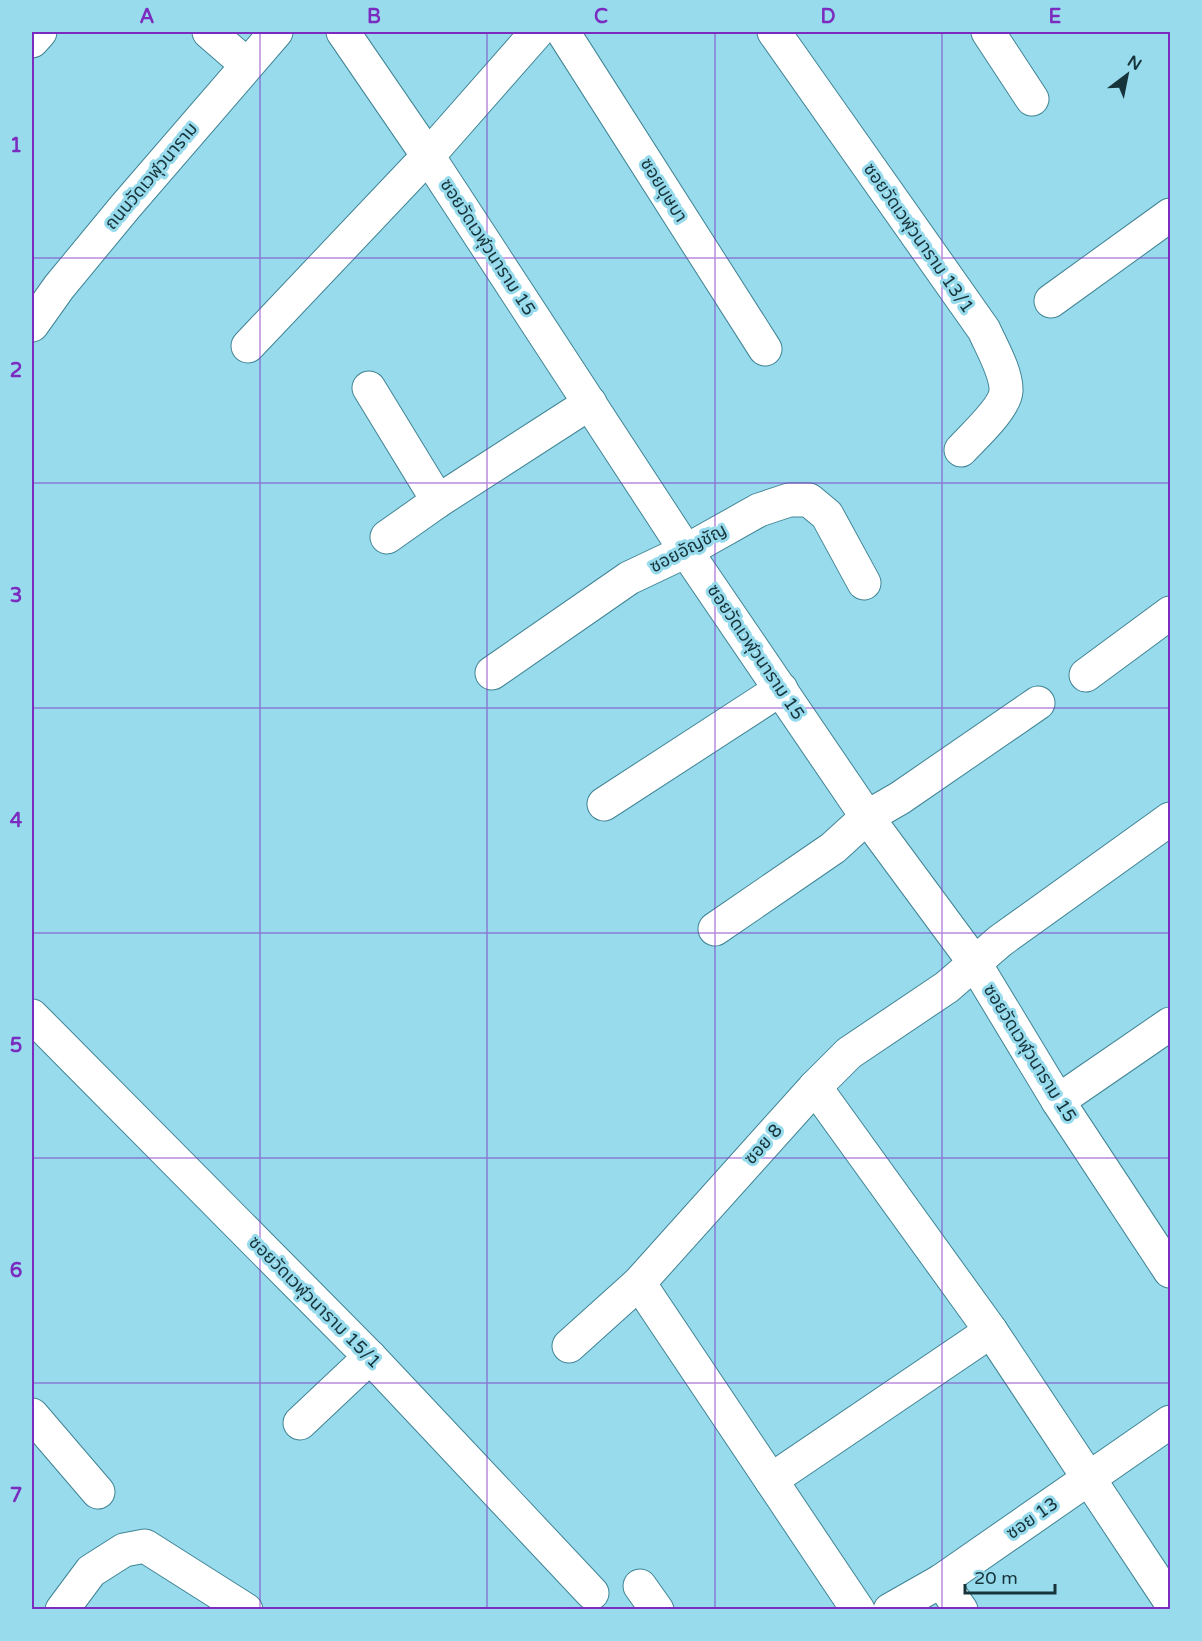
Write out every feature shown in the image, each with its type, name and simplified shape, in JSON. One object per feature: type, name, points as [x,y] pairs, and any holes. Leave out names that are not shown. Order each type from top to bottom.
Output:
[{"type":"street","points":[[32,41],[40,32]]},
{"type":"street","points":[[209,32],[246,64]]},
{"type":"street","name":"ถนนวัดเวฬุวนาราม","points":[[32,325],[59,287],[125,207],[246,64],[276,32]]},
{"type":"street","name":"ซอยวัดเวฬุวนาราม 15","points":[[343,32],[428,156],[686,551],[867,817],[974,962],[1058,1101],[1160,1232],[1170,1271]]},
{"type":"street","points":[[248,345],[428,156],[537,32]]},
{"type":"street","name":"ซอยบุษบา","points":[[563,32],[765,349]]},
{"type":"street","name":"ซอยวัดเวฬุวนาราม 13/1","points":[[774,32],[984,330],[1002,368],[1006,392],[999,408],[961,450]]},
{"type":"street","points":[[988,32],[1032,99]]},
{"type":"street","points":[[1052,301],[1170,215]]},
{"type":"street","points":[[369,388],[438,501]]},
{"type":"street","points":[[387,537],[438,501],[590,403]]},
{"type":"street","name":"ซอยอัญชัญ","points":[[492,673],[629,578],[686,551],[759,510],[789,500],[809,500],[827,515],[864,583]]},
{"type":"street","points":[[1086,675],[1170,613]]},
{"type":"street","points":[[604,804],[781,689]]},
{"type":"street","points":[[715,929],[832,848],[867,817],[900,798],[1038,703]]},
{"type":"street","name":"ซอย 8","points":[[570,1346],[639,1283],[814,1087],[849,1053],[947,987],[1000,941],[1170,819]]},
{"type":"street","name":"ซอยวัดเวฬุวนาราม 15/1","points":[[32,1016],[370,1357],[592,1593]]},
{"type":"street","points":[[1058,1101],[1170,1023]]},
{"type":"street","points":[[814,1087],[992,1331],[1170,1600]]},
{"type":"street","points":[[639,1283],[858,1610]]},
{"type":"street","points":[[771,1480],[992,1331]]},
{"type":"street","points":[[300,1423],[370,1357]]},
{"type":"street","points":[[32,1415],[98,1492]]},
{"type":"street","name":"ซอย 13","points":[[890,1610],[941,1581],[1170,1422]]},
{"type":"street","points":[[62,1610],[91,1571],[124,1550],[145,1546],[243,1609]]},
{"type":"street","points":[[941,1581],[960,1610]]}]
